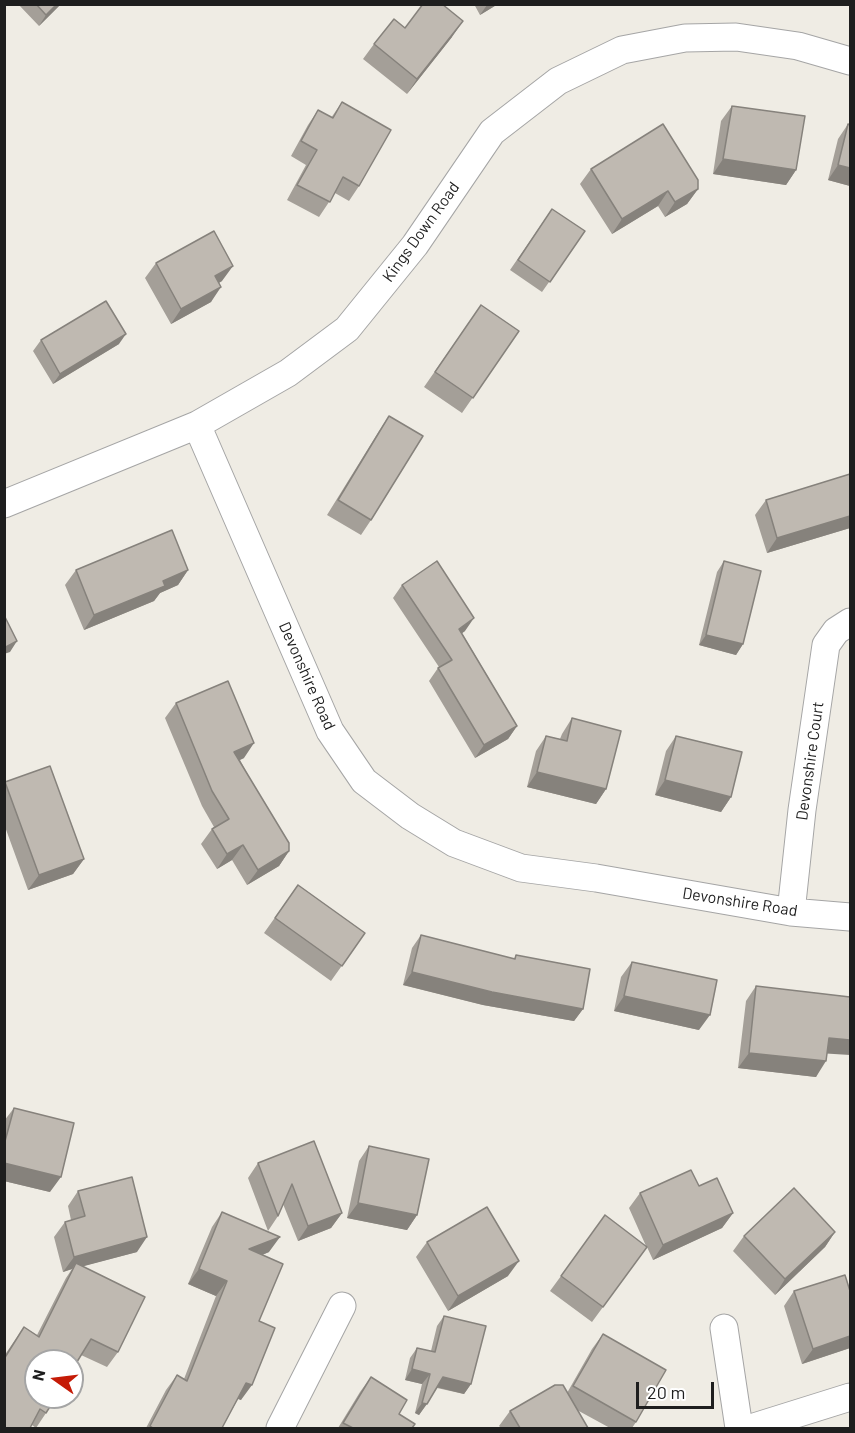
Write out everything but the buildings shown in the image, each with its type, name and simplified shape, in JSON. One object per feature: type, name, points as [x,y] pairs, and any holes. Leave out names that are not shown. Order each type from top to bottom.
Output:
[{"type":"street","name":"Kings Down Road","points":[[4,504],[198,425],[288,373],[347,329],[415,245],[492,132],[558,81],[622,50],[685,38],[736,37],[798,46],[850,61]]},
{"type":"street","name":"Devonshire Road","points":[[198,425],[330,730],[364,781],[410,816],[454,843],[521,868],[596,878],[791,912],[850,917]]},
{"type":"street","name":"Devonshire Court","points":[[791,912],[802,810],[826,645],[836,631],[850,622]]},
{"type":"street","points":[[280,1428],[342,1306]]},
{"type":"street","points":[[724,1328],[739,1428]]},
{"type":"street","points":[[751,1428],[850,1397]]}]
